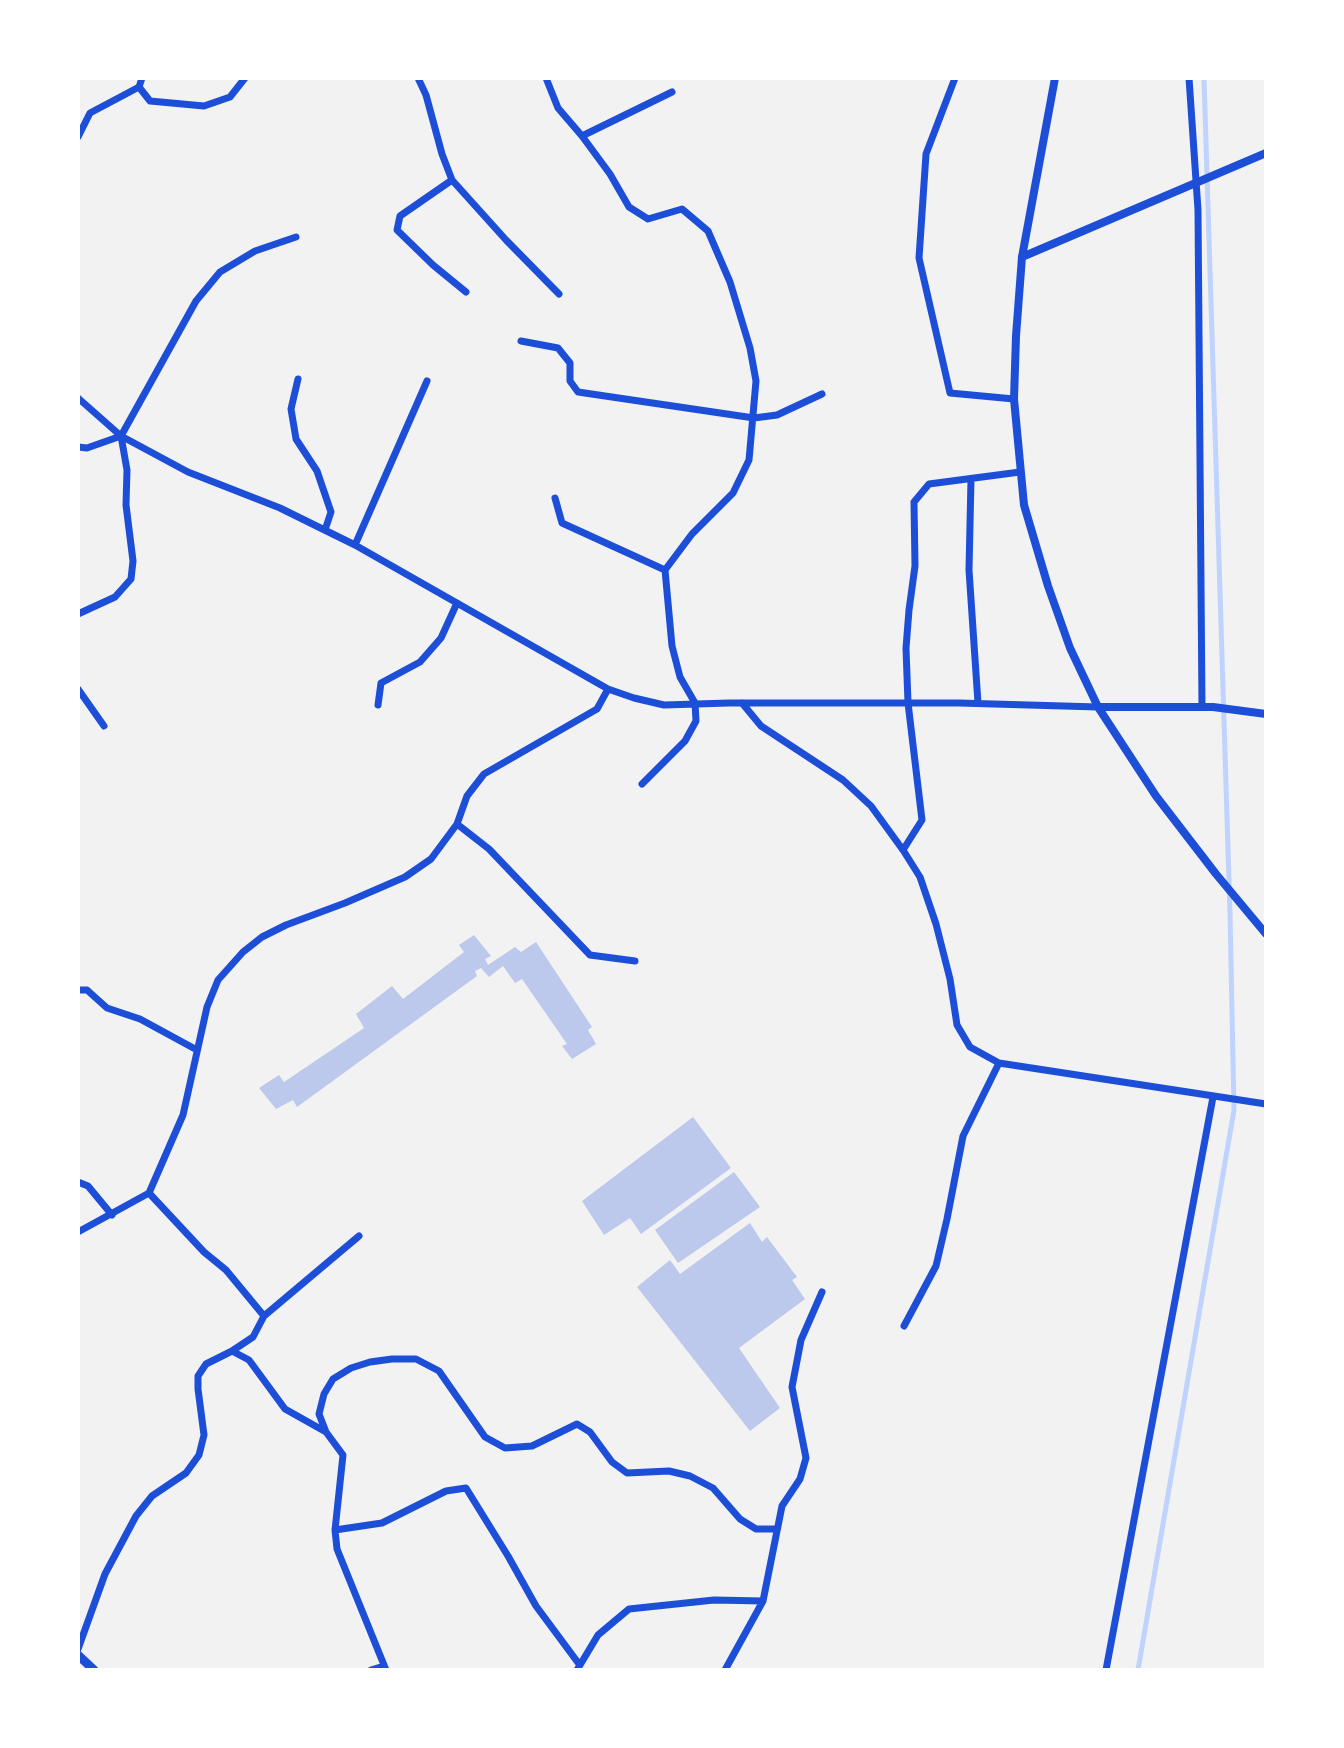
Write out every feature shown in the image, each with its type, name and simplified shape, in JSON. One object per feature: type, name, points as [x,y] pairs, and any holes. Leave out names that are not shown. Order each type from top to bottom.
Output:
[{"type":"main road","points":[[78,1652],[94,1670]]},
{"type":"street","points":[[78,137],[90,113],[139,87],[142,78]]},
{"type":"street","points":[[139,87],[150,101],[204,106],[230,97],[245,78]]},
{"type":"street","points":[[418,78],[452,180],[559,294]]},
{"type":"street","points":[[546,78],[558,108],[610,174],[629,207],[648,219],[682,209],[708,231],[730,282],[750,348],[756,381],[749,460],[733,493],[692,534],[665,570],[672,646],[680,677],[695,703],[696,721],[685,741],[642,784]]},
{"type":"street","points":[[955,78],[926,154],[919,258],[950,393],[1014,399]]},
{"type":"street","points":[[1055,78],[1022,257],[1016,336],[1014,399],[1024,505],[1070,648],[1098,707],[1156,796],[1266,934]]},
{"type":"street","points":[[1189,78],[1198,210],[1202,707]]},
{"type":"street","points":[[582,136],[672,92]]},
{"type":"street","points":[[1022,257],[1266,153]]},
{"type":"street","points":[[452,180],[400,216],[397,230],[466,292]]},
{"type":"street","points":[[78,614],[115,597],[131,579],[133,561],[126,505],[127,470],[121,436],[196,301],[220,272],[255,251],[296,237]]},
{"type":"street","points":[[521,341],[558,348],[570,363],[570,381],[578,392],[754,418],[777,415],[822,394]]},
{"type":"street","points":[[298,379],[291,409],[296,439],[317,471],[331,512],[325,530]]},
{"type":"street","points":[[355,545],[427,381]]},
{"type":"street","points":[[78,398],[121,436],[188,472],[280,508],[355,545],[608,689],[664,705],[978,703],[1213,707],[1266,714]]},
{"type":"street","points":[[78,447],[87,448],[121,436]]},
{"type":"street","points":[[903,850],[922,820],[908,703],[906,648],[915,566],[914,502],[929,484],[1020,472]]},
{"type":"street","points":[[971,479],[969,570],[978,703]]},
{"type":"street","points":[[555,498],[562,523],[665,570]]},
{"type":"street","points":[[378,705],[381,683],[420,662],[441,638],[457,603]]},
{"type":"street","points":[[78,689],[104,726]]},
{"type":"street","points":[[78,1232],[149,1193],[183,1115],[207,1007],[218,980],[243,952],[262,937],[286,925],[405,877],[431,859],[457,824],[467,796],[484,774],[597,709],[608,689]]},
{"type":"street","points":[[742,703],[761,726],[843,780],[871,806],[903,850],[920,877],[936,924],[950,979],[957,1025],[970,1047],[999,1063],[1266,1104]]},
{"type":"street","points":[[457,824],[489,849],[590,955],[635,961]]},
{"type":"street","points":[[78,990],[87,990],[107,1008],[140,1019],[197,1050]]},
{"type":"street","points":[[904,1326],[936,1266],[963,1136],[999,1063]]},
{"type":"street","points":[[1106,1670],[1213,1097]]},
{"type":"street","points":[[78,1182],[88,1186],[112,1215]]},
{"type":"street","points":[[149,1193],[204,1252],[226,1270],[264,1316]]},
{"type":"street","points":[[78,1652],[105,1574],[136,1516],[152,1496],[186,1473],[199,1455],[204,1435],[198,1376],[206,1364],[253,1337],[264,1316],[359,1236]]},
{"type":"street","points":[[725,1670],[763,1601],[782,1506],[800,1479],[806,1458],[792,1387],[801,1340],[822,1292]]},
{"type":"street","points":[[232,1351],[249,1360],[285,1409],[326,1432]]},
{"type":"street","points":[[371,1670],[385,1668],[337,1549],[335,1530],[343,1455],[326,1432],[319,1414],[324,1394],[333,1379],[351,1368],[370,1362],[416,1359],[439,1371],[485,1437],[505,1448],[532,1446],[577,1424],[590,1432],[612,1462],[627,1473],[669,1471],[690,1476],[713,1488],[740,1519],[756,1529],[777,1529]]},
{"type":"street","points":[[335,1530],[382,1523],[446,1491],[466,1488],[536,1606],[578,1667],[598,1635],[629,1609],[714,1600],[763,1601]]},
{"type":"building","points":[[474,935],[491,956],[485,959],[488,965],[515,947],[521,952],[536,942],[592,1027],[588,1030],[596,1044],[572,1059],[562,1046],[567,1044],[522,979],[515,983],[503,966],[489,977],[481,968],[475,971],[477,976],[297,1107],[293,1100],[276,1109],[259,1088],[279,1075],[284,1082],[364,1028],[356,1014],[392,986],[403,999],[464,952],[459,945]]},
{"type":"building","points":[[693,1117],[731,1168],[641,1234],[630,1218],[604,1235],[582,1201]]},
{"type":"building","points":[[734,1172],[760,1207],[678,1263],[655,1230]]},
{"type":"building","points":[[750,1223],[762,1242],[767,1237],[797,1277],[792,1280],[805,1299],[739,1348],[780,1408],[750,1431],[637,1287],[670,1260],[680,1274]]},
{"type":"waterway","points":[[1138,1670],[1234,1110],[1204,78]]}]
